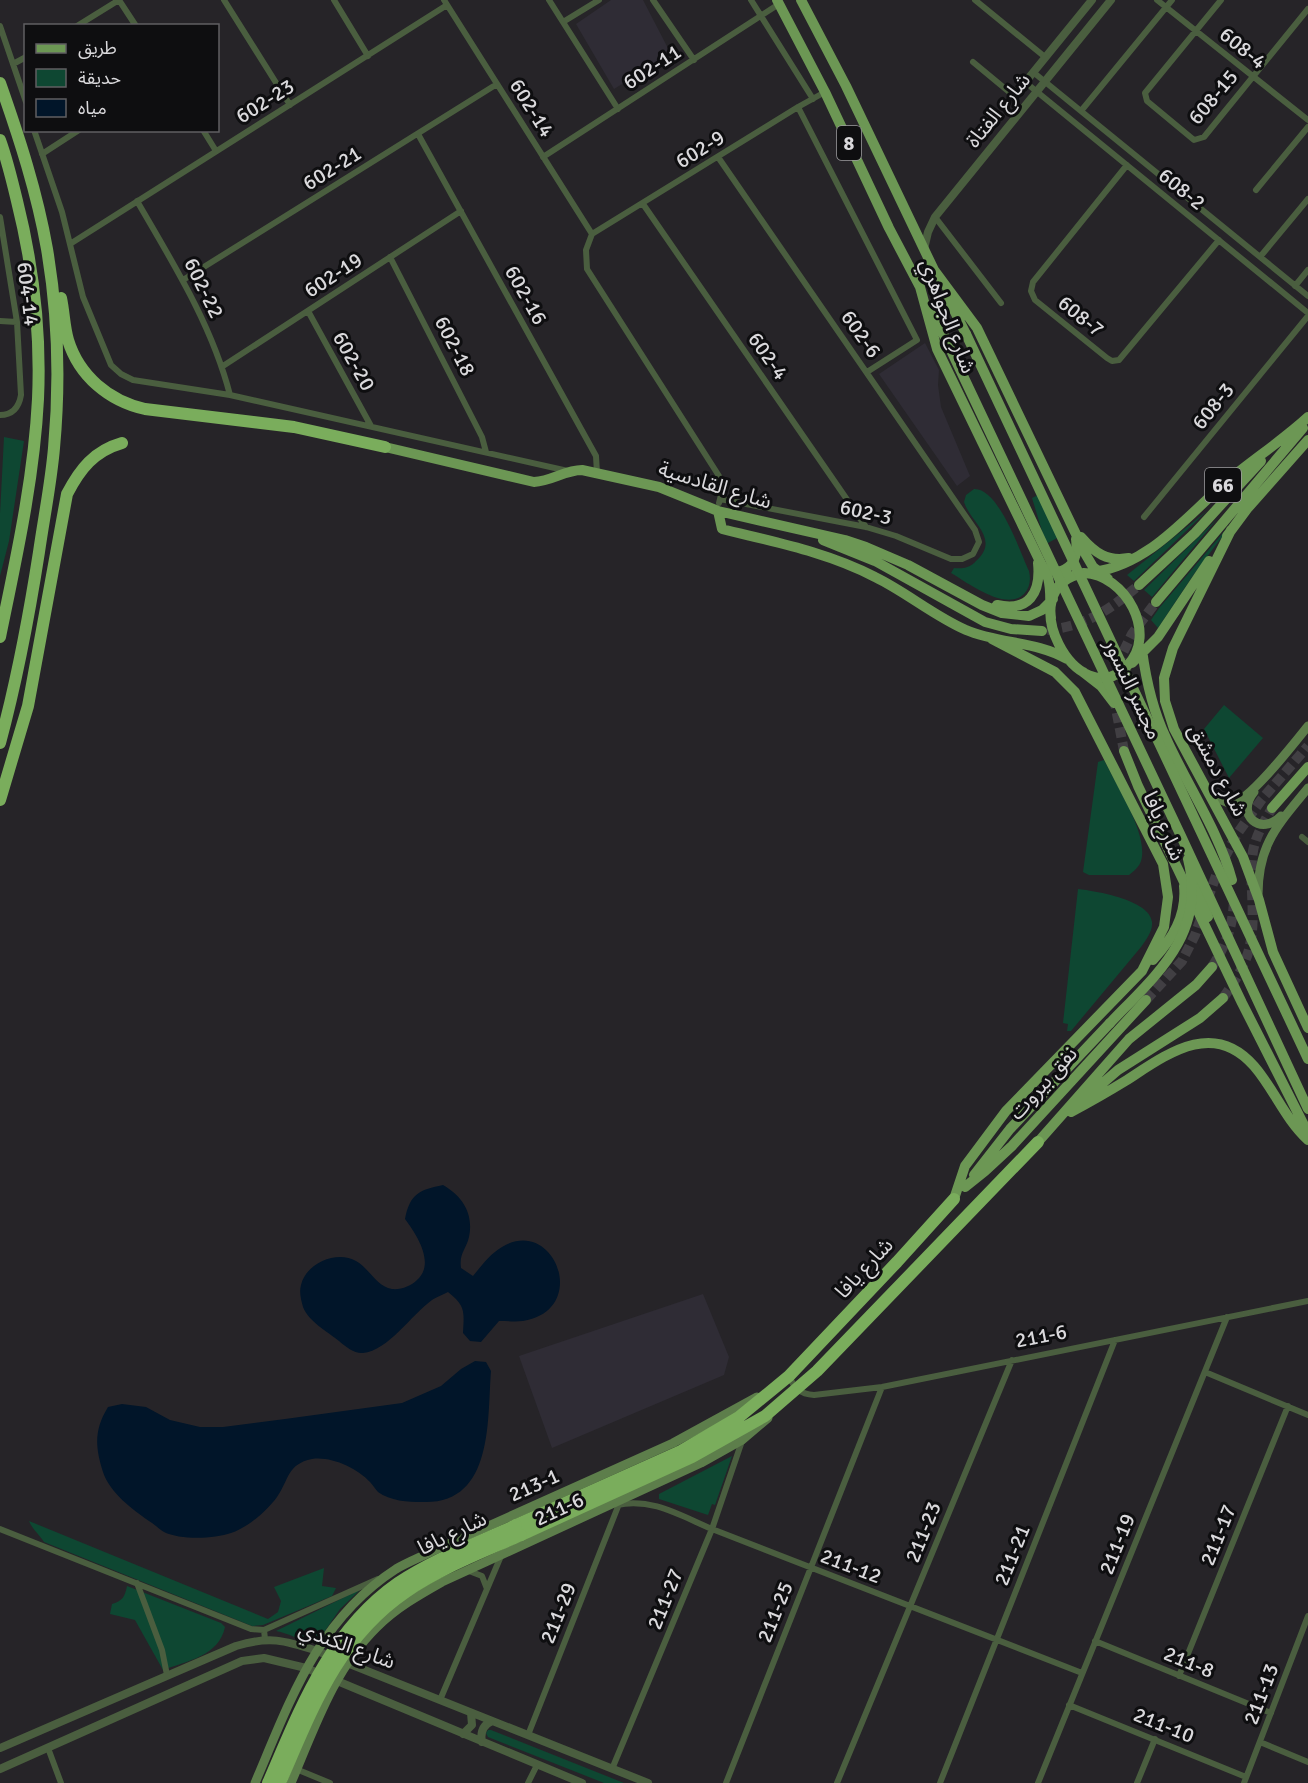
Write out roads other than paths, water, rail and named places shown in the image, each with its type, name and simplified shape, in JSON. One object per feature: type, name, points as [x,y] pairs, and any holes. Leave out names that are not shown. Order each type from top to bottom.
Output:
[{"type":"highway","points":[[0,83],[24,151],[41,220],[51,279],[57,345],[54,449],[27,628],[0,743]]},
{"type":"highway","points":[[0,140],[27,240],[38,340],[38,399],[34,446],[15,564],[0,637]]},
{"type":"highway","points":[[51,279],[61,296],[68,338],[75,357],[92,381],[117,399],[145,409],[294,427],[385,447]]},
{"type":"highway","points":[[0,800],[28,706],[67,494],[85,465],[97,453],[122,443]]},
{"type":"highway","points":[[0,594],[15,564]]},
{"type":"highway","name":"شارع يافا","points":[[268,1783],[303,1703],[320,1671],[348,1629],[366,1610],[399,1583],[420,1570],[701,1452],[765,1416],[845,1343],[1038,1142]]},
{"type":"highway","name":"شارع يافا","points":[[280,1783],[333,1669],[359,1633],[376,1616],[406,1592],[450,1567],[518,1530],[681,1451],[712,1434],[765,1398],[789,1376],[954,1199]]},
{"type":"main road","name":"شارع الجواهري","points":[[801,0],[846,86],[934,270],[977,328],[1086,555],[1098,571],[1108,579]]},
{"type":"main road","name":"شارع الجواهري","points":[[778,2],[825,92],[889,228],[920,287],[937,349],[1038,555],[1051,587],[1051,602]]},
{"type":"main road","name":"مجسر النسور","points":[[934,270],[1308,1059]]},
{"type":"main road","name":"مجسر النسور","points":[[920,287],[1182,836],[1308,1109]]},
{"type":"main road","name":"66","points":[[1084,573],[1115,567],[1141,556],[1308,417]]},
{"type":"main road","name":"66","points":[[1156,602],[1308,423]]},
{"type":"main road","points":[[1139,585],[1195,533],[1282,440]]},
{"type":"main road","name":"66","points":[[1122,670],[1143,654],[1168,622],[1231,530],[1308,440]]},
{"type":"main road","name":"شارع القادسية","points":[[385,447],[534,482],[553,479],[570,471],[582,470],[659,487],[718,511],[866,547],[908,565],[992,610],[1022,616],[1036,614],[1051,602]]},
{"type":"main road","name":"شارع القادسية","points":[[718,511],[722,529],[816,553],[857,568],[896,588],[950,621],[992,639],[1041,648],[1067,659]]},
{"type":"main road","points":[[1038,555],[1047,568],[1059,572],[1065,570],[1076,559],[1078,551],[1075,530]]},
{"type":"main road","points":[[1075,530],[1092,549],[1105,558],[1123,559],[1141,556]]},
{"type":"main road","name":"شارع دمشق","points":[[1231,530],[1173,648],[1164,678],[1165,701],[1174,729],[1243,857],[1273,952],[1308,1028]]},
{"type":"main road","points":[[801,531],[874,561],[985,622],[1011,629],[1042,631]]},
{"type":"main road","points":[[973,599],[1009,608],[1020,606],[1029,600],[1036,592],[1040,580],[1038,555]]},
{"type":"main road","points":[[1217,948],[1201,895],[1118,708],[1101,686],[1067,659],[1057,643],[1051,618],[1051,602],[1062,584],[1072,577],[1084,573],[1108,579],[1126,596],[1138,626],[1149,686],[1167,740],[1224,855],[1232,880]]},
{"type":"main road","points":[[1168,622],[1148,665],[1149,686],[1161,711],[1174,729]]},
{"type":"main road","points":[[1083,672],[1105,677],[1122,670],[1135,654],[1138,626]]},
{"type":"main road","name":"شارع يافا","points":[[954,1199],[965,1166],[1006,1111],[1142,971],[1158,941],[1167,912],[1167,880],[1156,848],[1075,692],[1054,672],[992,639]]},
{"type":"main road","points":[[1164,678],[1161,691],[1161,711],[1167,740]]},
{"type":"main road","points":[[1206,788],[1218,798],[1233,803],[1247,795],[1308,726]]},
{"type":"main road","points":[[1124,751],[1138,786],[1242,1004],[1308,1133]]},
{"type":"main road","points":[[1272,808],[1308,767]]},
{"type":"main road","points":[[1268,773],[1248,800],[1250,818],[1261,825],[1273,824],[1292,807]]},
{"type":"main road","points":[[1258,900],[1258,878],[1262,854],[1274,832],[1308,788]]},
{"type":"main road","points":[[954,1199],[1010,1129],[1169,959],[1184,934],[1192,892],[1189,864],[1182,836]]},
{"type":"main road","points":[[1142,971],[1164,948],[1177,928],[1184,905],[1183,879]]},
{"type":"main road","name":"شارع يافا","points":[[1038,1142],[1129,1039],[1196,985],[1212,967]]},
{"type":"main road","name":"نفق بيروت","points":[[1038,1142],[1118,1070],[1200,1018],[1224,998]]},
{"type":"main road","name":"نفق بيروت","points":[[964,1187],[1012,1146],[1146,1000]]},
{"type":"main road","points":[[1071,1112],[1172,1051],[1186,1045],[1216,1044],[1230,1048],[1254,1066],[1290,1120],[1308,1140]]},
{"type":"main road","name":"213-1","points":[[255,1783],[296,1686],[317,1650],[338,1620],[382,1579],[398,1568],[433,1551],[673,1443],[752,1400],[789,1376]]},
{"type":"main road","name":"211-6","points":[[348,1662],[362,1643],[394,1612],[412,1599],[606,1508],[742,1440],[756,1430],[793,1392]]},
{"type":"main road","points":[[291,1783],[337,1681],[348,1662]]},
{"type":"street","points":[[80,24],[119,0],[135,24]]},
{"type":"street","points":[[224,0],[290,105]]},
{"type":"street","points":[[334,0],[368,56]]},
{"type":"street","points":[[549,0],[618,109]]},
{"type":"street","points":[[562,22],[599,0]]},
{"type":"street","points":[[653,0],[693,60]]},
{"type":"street","points":[[752,0],[813,99]]},
{"type":"street","points":[[975,0],[1045,57]]},
{"type":"street","name":"شارع الفتاة","points":[[1014,96],[1091,0]]},
{"type":"street","name":"شارع الفتاة","points":[[924,249],[935,217],[1111,0]]},
{"type":"street","name":"608-4","points":[[1157,0],[1308,120]]},
{"type":"street","points":[[1081,111],[1172,0]]},
{"type":"street","name":"608-15","points":[[1221,0],[1146,90],[1147,101],[1191,138],[1197,140],[1204,137],[1308,9]]},
{"type":"street","name":"602-11","points":[[543,158],[778,2]]},
{"type":"street","name":"602-23","points":[[70,244],[368,56],[446,3]]},
{"type":"street","name":"602-14","points":[[446,3],[592,234]]},
{"type":"street","points":[[0,26],[24,96]]},
{"type":"street","points":[[14,64],[24,58]]},
{"type":"street","points":[[973,62],[1014,96]]},
{"type":"street","name":"608-2","points":[[1033,72],[1305,294]]},
{"type":"street","name":"608-2","points":[[1025,82],[1308,315]]},
{"type":"street","name":"602-21","points":[[183,280],[497,84]]},
{"type":"street","name":"602-9","points":[[592,234],[825,92]]},
{"type":"street","points":[[798,107],[917,339],[916,343],[867,372]]},
{"type":"street","points":[[1256,190],[1308,127]]},
{"type":"street","points":[[35,132],[62,212],[83,297],[108,359],[115,370],[133,380],[230,395],[570,471]]},
{"type":"street","points":[[42,154],[76,132]]},
{"type":"street","points":[[204,132],[216,151]]},
{"type":"street","name":"602-16","points":[[418,134],[596,456],[597,473]]},
{"type":"street","name":"602-6","points":[[718,157],[975,530]]},
{"type":"street","name":"608-7","points":[[1127,165],[1033,282],[1031,291],[1035,300],[1107,358],[1112,361],[1119,360],[1219,240]]},
{"type":"street","points":[[1260,257],[1308,199]]},
{"type":"street","name":"602-22","points":[[137,201],[183,280],[223,366],[230,395]]},
{"type":"street","name":"602-4","points":[[643,204],[866,527]]},
{"type":"street","name":"602-19","points":[[223,366],[461,211]]},
{"type":"street","points":[[935,217],[1001,303]]},
{"type":"street","name":"604-14","points":[[0,415],[8,415],[15,410],[21,395],[16,322],[1,221]]},
{"type":"street","points":[[592,234],[586,250],[587,269],[719,476],[722,491],[718,511]]},
{"type":"street","name":"602-18","points":[[390,257],[482,437],[486,452]]},
{"type":"street","points":[[1295,286],[1308,270]]},
{"type":"street","points":[[1293,301],[1305,294]]},
{"type":"street","name":"602-20","points":[[308,310],[371,426]]},
{"type":"street","name":"608-3","points":[[1144,517],[1308,315]]},
{"type":"street","points":[[0,321],[16,322]]},
{"type":"street","name":"602-3","points":[[720,499],[866,527],[896,536],[951,559],[962,559],[973,554],[979,542],[975,530]]},
{"type":"street","points":[[1302,837],[1308,842]]},
{"type":"street","name":"211-6","points":[[793,1392],[814,1395],[882,1387],[1308,1301]]},
{"type":"street","name":"211-19","points":[[1038,1783],[1227,1317]]},
{"type":"street","name":"211-21","points":[[940,1783],[1115,1340]]},
{"type":"street","name":"211-23","points":[[837,1783],[1012,1360]]},
{"type":"street","points":[[1205,1372],[1308,1415]]},
{"type":"street","points":[[789,1376],[793,1392]]},
{"type":"street","name":"211-25","points":[[726,1783],[882,1387]]},
{"type":"street","name":"211-17","points":[[1179,1676],[1288,1406]]},
{"type":"street","name":"211-27","points":[[612,1769],[711,1529],[742,1440]]},
{"type":"street","name":"211-12","points":[[606,1508],[636,1502],[653,1504],[711,1529],[1082,1673]]},
{"type":"street","name":"211-29","points":[[528,1735],[619,1504]]},
{"type":"street","points":[[0,1529],[264,1634],[373,1581],[382,1579]]},
{"type":"street","points":[[440,1700],[501,1556]]},
{"type":"street","points":[[468,1571],[482,1576],[487,1590]]},
{"type":"street","points":[[137,1583],[162,1650],[167,1676]]},
{"type":"street","name":"211-13","points":[[1245,1780],[1308,1616]]},
{"type":"street","name":"شارع الكندي","points":[[0,1748],[264,1634],[348,1662],[648,1783]]},
{"type":"street","name":"211-8","points":[[1095,1641],[1271,1713]]},
{"type":"street","name":"شارع الكندي","points":[[0,1769],[242,1661],[264,1658],[306,1668],[582,1783]]},
{"type":"street","points":[[186,1667],[194,1683]]},
{"type":"street","points":[[143,1686],[150,1702]]},
{"type":"street","name":"211-10","points":[[1069,1705],[1155,1739],[1245,1780]]},
{"type":"street","points":[[463,1734],[472,1725],[471,1713]]},
{"type":"street","points":[[482,1742],[482,1731],[492,1721]]},
{"type":"street","points":[[1137,1783],[1155,1739]]},
{"type":"street","points":[[1260,1742],[1308,1762]]},
{"type":"street","points":[[48,1748],[61,1783]]},
{"type":"street","points":[[528,1783],[537,1765]]},
{"type":"street","points":[[296,1770],[330,1783]]},
{"type":"water","points":[[443,1185],[461,1200],[470,1220],[469,1237],[462,1255],[461,1268],[473,1276],[490,1256],[502,1247],[521,1241],[537,1244],[549,1253],[558,1268],[560,1284],[556,1300],[544,1313],[523,1321],[499,1321],[481,1342],[470,1341],[463,1333],[463,1310],[458,1301],[448,1292],[424,1306],[382,1346],[363,1353],[351,1350],[309,1317],[303,1307],[300,1293],[304,1277],[309,1270],[323,1261],[340,1257],[356,1261],[386,1287],[399,1289],[412,1284],[422,1273],[425,1265],[419,1240],[405,1219],[407,1210],[417,1194]]},
{"type":"water","points":[[475,1361],[486,1362],[491,1371],[489,1413],[482,1456],[474,1475],[463,1490],[445,1499],[422,1502],[394,1499],[378,1492],[365,1477],[351,1468],[327,1459],[312,1459],[304,1461],[293,1469],[273,1502],[244,1527],[224,1535],[188,1537],[164,1532],[129,1506],[106,1480],[100,1463],[97,1447],[98,1431],[108,1407],[122,1404],[146,1407],[170,1420],[200,1427],[223,1427],[402,1403],[441,1386],[461,1369]]},
{"type":"tunnel","points":[[1047,630],[1086,621],[1118,602],[1139,585]]},
{"type":"tunnel","points":[[1117,665],[1132,634],[1156,602]]},
{"type":"tunnel","points":[[1114,698],[1124,751]]},
{"type":"tunnel","points":[[1146,1000],[1182,961],[1195,935],[1218,870],[1237,834],[1262,799],[1308,746]]},
{"type":"tunnel","points":[[1223,998],[1241,971],[1248,953],[1253,915],[1253,851],[1258,834],[1272,808]]},
{"type":"tunnel","points":[[1212,967],[1228,935],[1234,900]]}]
